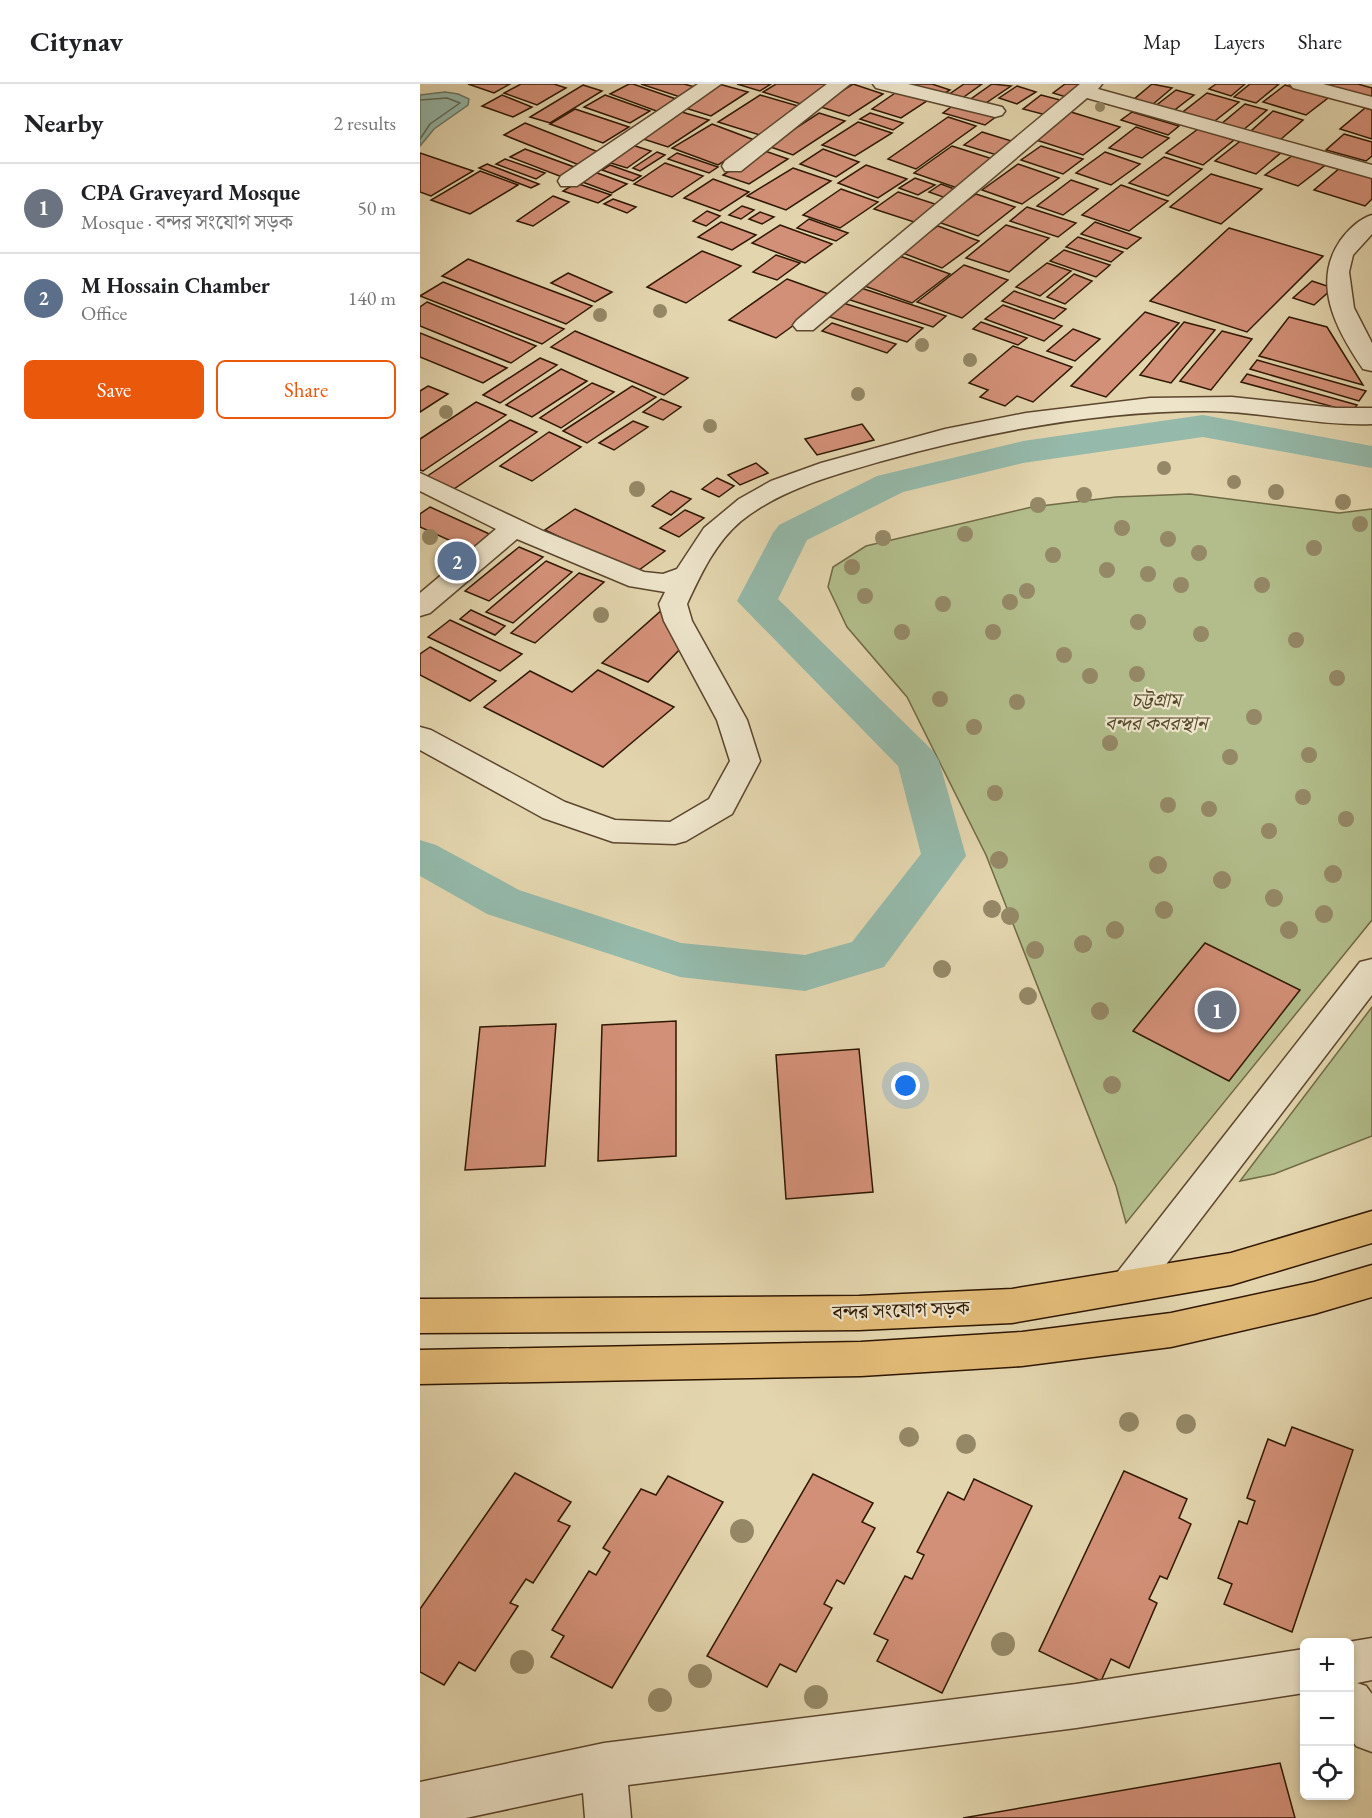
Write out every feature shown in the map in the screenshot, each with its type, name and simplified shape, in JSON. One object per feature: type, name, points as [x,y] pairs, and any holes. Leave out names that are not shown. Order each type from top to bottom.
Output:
[{"type":"highway","name":"বন্দর সংযোগ সড়ক","points":[[420,1316],[859,1313],[1012,1306],[1231,1269],[1372,1227]]},
{"type":"highway","points":[[420,1367],[861,1359],[1022,1349],[1171,1330],[1314,1298],[1372,1281]]},
{"type":"street","points":[[569,181],[711,84]]},
{"type":"street","points":[[733,166],[840,84]]},
{"type":"street","points":[[883,84],[995,111]]},
{"type":"street","points":[[1300,84],[1372,103]]},
{"type":"street","points":[[805,326],[1088,87],[1372,172]]},
{"type":"street","points":[[1372,222],[1342,250],[1335,274],[1338,297],[1348,321],[1372,364]]},
{"type":"street","points":[[420,737],[554,810],[613,831],[675,833],[721,806],[745,761],[732,720],[678,621],[673,604],[687,575],[713,534],[762,495],[796,480],[951,433],[1026,419],[1192,404],[1251,406],[1348,418],[1372,416]]},
{"type":"street","points":[[420,482],[515,527],[639,580],[665,583],[687,575]]},
{"type":"street","points":[[420,607],[515,527]]},
{"type":"street","points":[[1129,1285],[1372,970]]},
{"type":"street","points":[[1354,1662],[1372,1659]]},
{"type":"street","points":[[420,1805],[604,1766],[1076,1706],[1300,1672]]},
{"type":"street","points":[[1354,1707],[1372,1730]]},
{"type":"street","points":[[604,1766],[608,1818]]},
{"type":"green space","name":"চট্টগ্রাম বন্দর কবরস্থান","points":[[1190,494],[1339,513],[1372,509],[1372,920],[1126,1223],[1116,1186],[986,855],[907,697],[847,627],[828,587],[833,567],[866,546],[1032,507],[1116,497]]},
{"type":"green space","points":[[1372,1007],[1372,1136],[1274,1174],[1240,1181]]},
{"type":"water","points":[[445,92],[469,99],[468,105],[434,129],[420,146],[420,95]]},
{"type":"building","points":[[468,84],[510,84],[494,93]]},
{"type":"building","points":[[521,84],[554,84],[566,88],[537,105],[504,93]]},
{"type":"building","points":[[629,84],[679,100],[659,112],[610,94]]},
{"type":"building","points":[[641,84],[684,84],[695,87],[680,97]]},
{"type":"building","points":[[719,84],[748,92],[711,116],[682,107]]},
{"type":"building","points":[[737,84],[771,84],[760,91]]},
{"type":"building","points":[[776,84],[834,84],[804,105],[763,92]]},
{"type":"building","points":[[853,84],[883,94],[849,116],[818,106]]},
{"type":"building","points":[[908,84],[932,84],[950,90],[939,97],[904,87]]},
{"type":"building","points":[[964,84],[982,84],[961,99],[948,95]]},
{"type":"building","points":[[992,84],[1011,86],[983,105],[968,101]]},
{"type":"building","points":[[1065,84],[1084,84],[1066,97],[1053,93]]},
{"type":"building","points":[[1152,84],[1172,88],[1152,105],[1133,100]]},
{"type":"building","points":[[1216,84],[1245,84],[1231,96],[1209,89]]},
{"type":"building","points":[[1250,84],[1279,84],[1256,103],[1234,97]]},
{"type":"building","points":[[1321,84],[1358,84],[1372,88],[1372,99]]},
{"type":"building","points":[[583,85],[602,91],[550,123],[530,117]]},
{"type":"building","points":[[1285,85],[1328,98],[1306,115],[1263,102]]},
{"type":"building","points":[[1017,86],[1036,92],[1017,104],[999,98]]},
{"type":"building","points":[[901,89],[930,99],[901,118],[872,109]]},
{"type":"building","points":[[1176,90],[1194,95],[1172,112],[1154,107]]},
{"type":"building","points":[[1207,93],[1239,102],[1211,124],[1179,115]]},
{"type":"building","points":[[502,95],[532,107],[513,117],[482,106]]},
{"type":"building","points":[[605,95],[650,111],[630,123],[584,107]]},
{"type":"building","points":[[760,95],[805,108],[763,136],[718,122]]},
{"type":"building","points":[[1041,95],[1064,101],[1046,115],[1023,109]]},
{"type":"building","points":[[959,101],[1001,113],[985,125],[943,113]]},
{"type":"building","points":[[1245,104],[1267,110],[1242,131],[1220,125]]},
{"type":"building","points":[[1365,108],[1372,110],[1372,139],[1340,129]]},
{"type":"building","points":[[575,109],[629,127],[603,143],[550,124]]},
{"type":"building","points":[[675,110],[709,120],[668,147],[634,136]]},
{"type":"building","points":[[1273,111],[1303,120],[1280,140],[1251,131]]},
{"type":"building","points":[[1071,112],[1120,127],[1083,155],[1033,139]]},
{"type":"building","points":[[1132,112],[1179,126],[1168,135],[1121,120]]},
{"type":"building","points":[[819,113],[845,121],[793,155],[768,146]]},
{"type":"building","points":[[870,113],[903,123],[893,130],[860,119]]},
{"type":"building","points":[[948,117],[976,126],[916,169],[888,159]]},
{"type":"building","points":[[858,122],[892,133],[855,156],[822,145]]},
{"type":"building","points":[[525,123],[601,153],[579,165],[504,135]]},
{"type":"building","points":[[712,124],[757,141],[718,165],[672,148]]},
{"type":"building","points":[[1136,127],[1169,138],[1142,158],[1109,148]]},
{"type":"building","points":[[1198,129],[1234,140],[1203,165],[1166,153]]},
{"type":"building","points":[[982,132],[1018,143],[1000,156],[964,145]]},
{"type":"building","points":[[1344,134],[1372,142],[1372,156],[1366,161],[1326,150]]},
{"type":"building","points":[[1243,139],[1283,151],[1256,174],[1215,161]]},
{"type":"building","points":[[629,144],[651,151],[627,168],[604,161]]},
{"type":"building","points":[[952,146],[999,161],[960,189],[914,173]]},
{"type":"building","points":[[1041,146],[1083,159],[1063,174],[1021,160]]},
{"type":"building","points":[[525,149],[577,168],[562,177],[510,157]]},
{"type":"building","points":[[823,149],[859,162],[836,177],[800,164]]},
{"type":"building","points":[[762,150],[788,159],[749,184],[723,175]]},
{"type":"building","points":[[657,152],[665,155],[640,171],[633,168]]},
{"type":"building","points":[[1105,152],[1140,164],[1111,185],[1076,173]]},
{"type":"building","points":[[420,153],[473,171],[431,196],[420,192]]},
{"type":"building","points":[[677,153],[718,167],[709,173],[668,159]]},
{"type":"building","points":[[1296,153],[1328,163],[1298,186],[1265,175]]},
{"type":"building","points":[[1164,157],[1202,169],[1168,196],[1129,183]]},
{"type":"building","points":[[505,159],[545,173],[536,179],[496,164]]},
{"type":"building","points":[[665,163],[703,176],[672,197],[634,184]]},
{"type":"building","points":[[487,164],[539,184],[531,188],[479,168]]},
{"type":"building","points":[[1018,164],[1059,178],[1022,204],[982,190]]},
{"type":"building","points":[[610,165],[641,176],[633,181],[602,170]]},
{"type":"building","points":[[866,165],[907,179],[878,198],[838,183]]},
{"type":"building","points":[[1341,167],[1372,176],[1372,199],[1365,206],[1314,190]]},
{"type":"building","points":[[793,168],[831,181],[786,210],[747,196]]},
{"type":"building","points":[[480,171],[518,185],[470,214],[431,200]]},
{"type":"building","points":[[592,171],[627,184],[612,193],[577,180]]},
{"type":"building","points":[[1211,174],[1262,189],[1221,224],[1170,207]]},
{"type":"building","points":[[915,178],[935,185],[918,195],[899,188]]},
{"type":"building","points":[[713,179],[749,192],[720,211],[684,198]]},
{"type":"building","points":[[1071,180],[1098,189],[1063,215],[1037,206]]},
{"type":"building","points":[[576,183],[611,195],[598,203],[563,191]]},
{"type":"building","points":[[941,184],[957,190],[946,198],[929,192]]},
{"type":"building","points":[[1121,185],[1168,201],[1129,231],[1082,215]]},
{"type":"building","points":[[841,189],[878,202],[840,228],[803,215]]},
{"type":"building","points":[[898,192],[938,205],[914,222],[874,209]]},
{"type":"building","points":[[976,194],[1015,207],[978,236],[938,222]]},
{"type":"building","points":[[553,196],[569,202],[533,226],[517,221]]},
{"type":"building","points":[[613,199],[636,207],[627,213],[604,204]]},
{"type":"building","points":[[742,206],[754,210],[741,219],[729,215]]},
{"type":"building","points":[[1027,207],[1076,223],[1058,237],[1010,221]]},
{"type":"building","points":[[707,211],[720,216],[706,226],[693,221]]},
{"type":"building","points":[[760,212],[774,217],[762,224],[749,219]]},
{"type":"building","points":[[809,219],[848,233],[836,241],[797,228]]},
{"type":"building","points":[[721,222],[756,235],[732,250],[698,237]]},
{"type":"building","points":[[1095,222],[1141,238],[1127,249],[1081,234]]},
{"type":"building","points":[[780,225],[832,244],[805,263],[752,243]]},
{"type":"building","points":[[1006,225],[1049,238],[1009,272],[966,258]]},
{"type":"building","points":[[938,226],[979,241],[942,268],[900,252]]},
{"type":"building","points":[[1229,228],[1323,256],[1247,332],[1150,301]]},
{"type":"building","points":[[1078,237],[1123,252],[1111,262],[1066,247]]},
{"type":"building","points":[[1064,250],[1110,265],[1096,277],[1050,261]]},
{"type":"building","points":[[702,251],[741,266],[686,303],[647,287]]},
{"type":"building","points":[[776,255],[800,263],[777,280],[753,272]]},
{"type":"building","points":[[897,255],[950,274],[912,303],[859,284]]},
{"type":"building","points":[[468,259],[592,306],[566,324],[442,276]]},
{"type":"building","points":[[1047,263],[1071,271],[1040,296],[1016,287]]},
{"type":"building","points":[[964,265],[1008,280],[962,318],[917,302]]},
{"type":"building","points":[[568,273],[612,292],[595,302],[551,283]]},
{"type":"building","points":[[1074,274],[1092,281],[1065,304],[1047,297]]},
{"type":"building","points":[[787,279],[834,296],[776,338],[729,320]]},
{"type":"building","points":[[1312,281],[1333,288],[1314,305],[1293,298]]},
{"type":"building","points":[[443,282],[564,329],[542,344],[420,296]]},
{"type":"building","points":[[858,287],[946,316],[933,327],[844,298]]},
{"type":"building","points":[[1014,291],[1066,309],[1054,319],[1002,301]]},
{"type":"building","points":[[427,302],[536,346],[511,363],[420,326],[420,307]]},
{"type":"building","points":[[840,302],[923,328],[907,342],[824,315]]},
{"type":"building","points":[[1003,305],[1062,326],[1044,341],[985,319]]},
{"type":"building","points":[[1145,312],[1179,323],[1106,397],[1071,386]]},
{"type":"building","points":[[1289,317],[1327,327],[1363,385],[1259,356]]},
{"type":"building","points":[[981,322],[1027,338],[1018,345],[973,329]]},
{"type":"building","points":[[1184,322],[1215,330],[1171,383],[1140,375]]},
{"type":"building","points":[[832,323],[896,344],[887,353],[822,331]]},
{"type":"building","points":[[1073,329],[1100,339],[1075,361],[1047,351]]},
{"type":"building","points":[[575,331],[688,378],[664,395],[551,347]]},
{"type":"building","points":[[1222,331],[1252,339],[1211,390],[1180,381]]},
{"type":"building","points":[[420,333],[507,368],[483,383],[420,357]]},
{"type":"building","points":[[1013,346],[1072,367],[1033,402],[1017,396],[1005,406],[980,397],[988,390],[969,383]]},
{"type":"building","points":[[540,358],[557,365],[500,403],[483,395]]},
{"type":"building","points":[[1257,360],[1366,391],[1359,401],[1250,369]]},
{"type":"building","points":[[561,369],[587,381],[532,417],[506,405]]},
{"type":"building","points":[[1247,374],[1357,405],[1352,412],[1241,382]]},
{"type":"building","points":[[592,383],[614,392],[561,428],[540,418]]},
{"type":"building","points":[[428,386],[448,394],[420,412],[420,391]]},
{"type":"building","points":[[632,386],[656,397],[587,443],[563,431]]},
{"type":"building","points":[[661,399],[681,407],[663,420],[643,412]]},
{"type":"building","points":[[476,402],[506,415],[423,471],[420,470],[420,439]]},
{"type":"building","points":[[510,420],[537,432],[454,489],[426,477]]},
{"type":"building","points":[[633,421],[648,427],[614,450],[599,443]]},
{"type":"building","points":[[862,424],[874,440],[817,455],[805,439]]},
{"type":"building","points":[[549,432],[581,447],[532,481],[500,466]]},
{"type":"building","points":[[756,463],[768,473],[740,485],[728,475]]},
{"type":"building","points":[[717,478],[734,486],[719,497],[702,489]]},
{"type":"building","points":[[671,491],[691,499],[671,515],[652,506]]},
{"type":"building","points":[[430,507],[496,537],[475,552],[420,527],[420,514]]},
{"type":"building","points":[[575,509],[665,551],[635,573],[545,530]]},
{"type":"building","points":[[685,510],[704,518],[679,537],[660,528]]},
{"type":"building","points":[[519,547],[543,557],[489,601],[465,591]]},
{"type":"building","points":[[546,561],[572,572],[513,623],[486,612]]},
{"type":"building","points":[[579,573],[604,582],[535,643],[511,633]]},
{"type":"building","points":[[663,609],[682,647],[648,682],[602,663]]},
{"type":"building","points":[[471,610],[505,626],[495,635],[460,619]]},
{"type":"building","points":[[450,620],[522,654],[500,671],[428,637]]},
{"type":"building","points":[[430,647],[496,681],[470,701],[420,675],[420,654]]},
{"type":"building","points":[[598,670],[674,707],[603,767],[484,707],[530,671],[572,692]]},
{"type":"building","points":[[1205,943],[1300,990],[1229,1081],[1133,1031]]},
{"type":"building","points":[[676,1021],[676,1156],[598,1161],[602,1025]]},
{"type":"building","points":[[556,1024],[545,1166],[465,1170],[480,1027]]},
{"type":"building","points":[[859,1049],[873,1192],[786,1199],[776,1055]]},
{"type":"building","points":[[1292,1427],[1353,1450],[1292,1632],[1224,1604],[1232,1584],[1218,1578],[1239,1521],[1247,1524],[1255,1501],[1247,1498],[1268,1439],[1285,1446]]},
{"type":"building","points":[[1124,1471],[1187,1499],[1179,1518],[1191,1524],[1167,1579],[1160,1576],[1149,1599],[1157,1603],[1129,1668],[1111,1659],[1101,1681],[1039,1651]]},
{"type":"building","points":[[515,1473],[571,1502],[558,1521],[570,1526],[533,1583],[526,1579],[510,1603],[518,1606],[475,1671],[459,1662],[444,1685],[420,1672],[420,1609]]},
{"type":"building","points":[[813,1474],[873,1503],[862,1522],[875,1528],[844,1584],[837,1580],[824,1604],[832,1608],[796,1672],[780,1664],[767,1687],[707,1656]]},
{"type":"building","points":[[668,1476],[723,1502],[612,1688],[551,1657],[564,1636],[552,1630],[589,1571],[596,1575],[610,1552],[603,1548],[641,1489],[656,1495]]},
{"type":"building","points":[[974,1479],[1032,1506],[942,1693],[877,1661],[888,1640],[874,1634],[905,1576],[912,1579],[924,1555],[917,1552],[948,1492],[964,1500]]},
{"type":"building","points":[[1280,1763],[1295,1818],[963,1818]]},
{"type":"waterway","points":[[420,856],[503,902],[680,960],[805,973],[868,955],[944,856],[918,761],[757,601],[792,533],[890,484],[1023,452],[1203,426],[1372,457]]},
{"type":"place","name":"M Hossain Chamber","points":[[457,561]]},
{"type":"place","name":"CPA Graveyard Mosque","points":[[1217,1010]]}]
